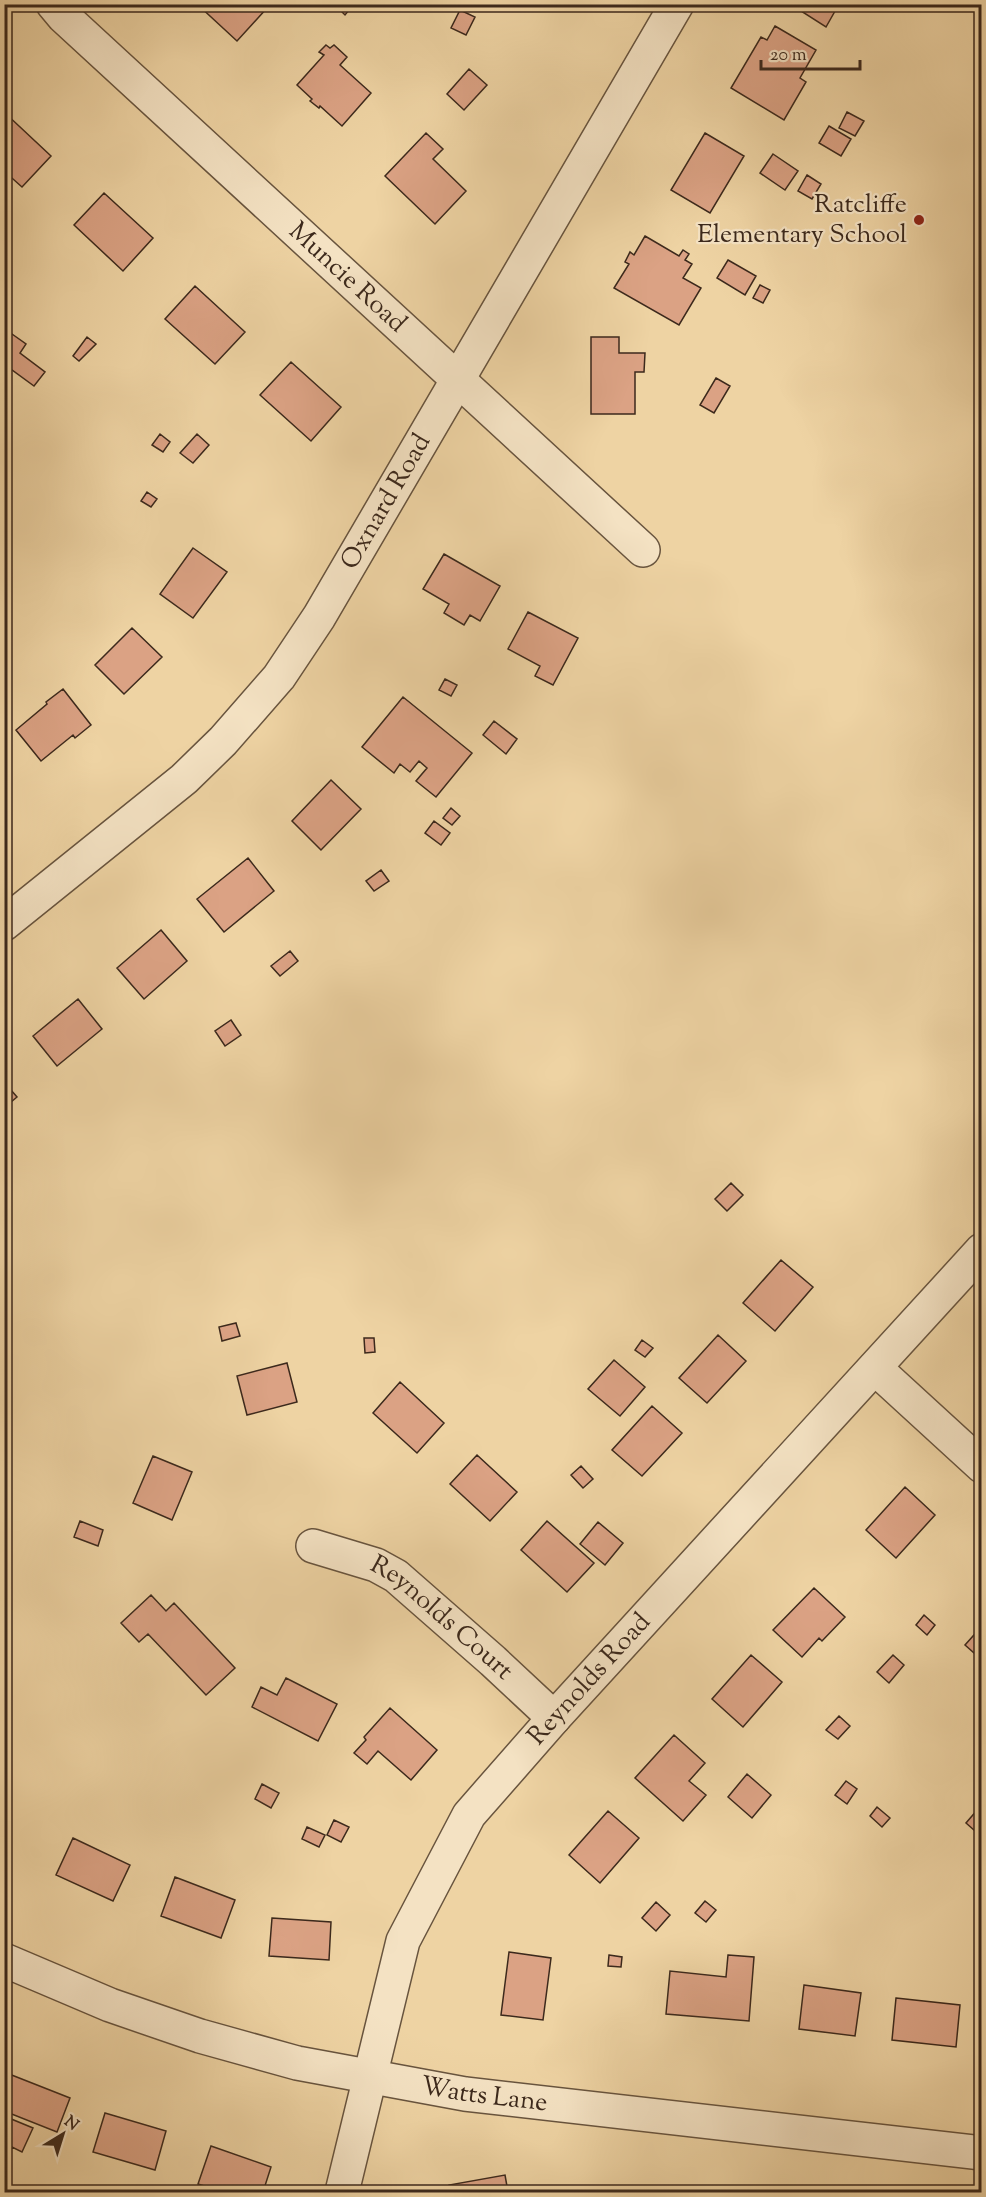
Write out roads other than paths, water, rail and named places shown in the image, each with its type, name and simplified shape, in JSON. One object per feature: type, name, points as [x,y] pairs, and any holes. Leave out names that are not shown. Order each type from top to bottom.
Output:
[{"type":"street","name":"Muncie Road","points":[[53,4],[643,550]]},
{"type":"street","name":"Oxnard Road","points":[[4,924],[184,779],[223,741],[279,677],[319,617],[677,4]]},
{"type":"street","name":"Reynolds Road","points":[[342,2193],[403,1941],[469,1815],[554,1718],[981,1250]]},
{"type":"street","points":[[875,1368],[981,1466]]},
{"type":"street","name":"Reynolds Court","points":[[313,1546],[376,1565],[396,1576],[554,1718]]},
{"type":"street","name":"Watts Lane","points":[[4,1960],[110,2005],[200,2036],[297,2063],[465,2094],[981,2154]]},
{"type":"place","name":"Ratcliffe Elementary School","points":[[919,220]]}]
